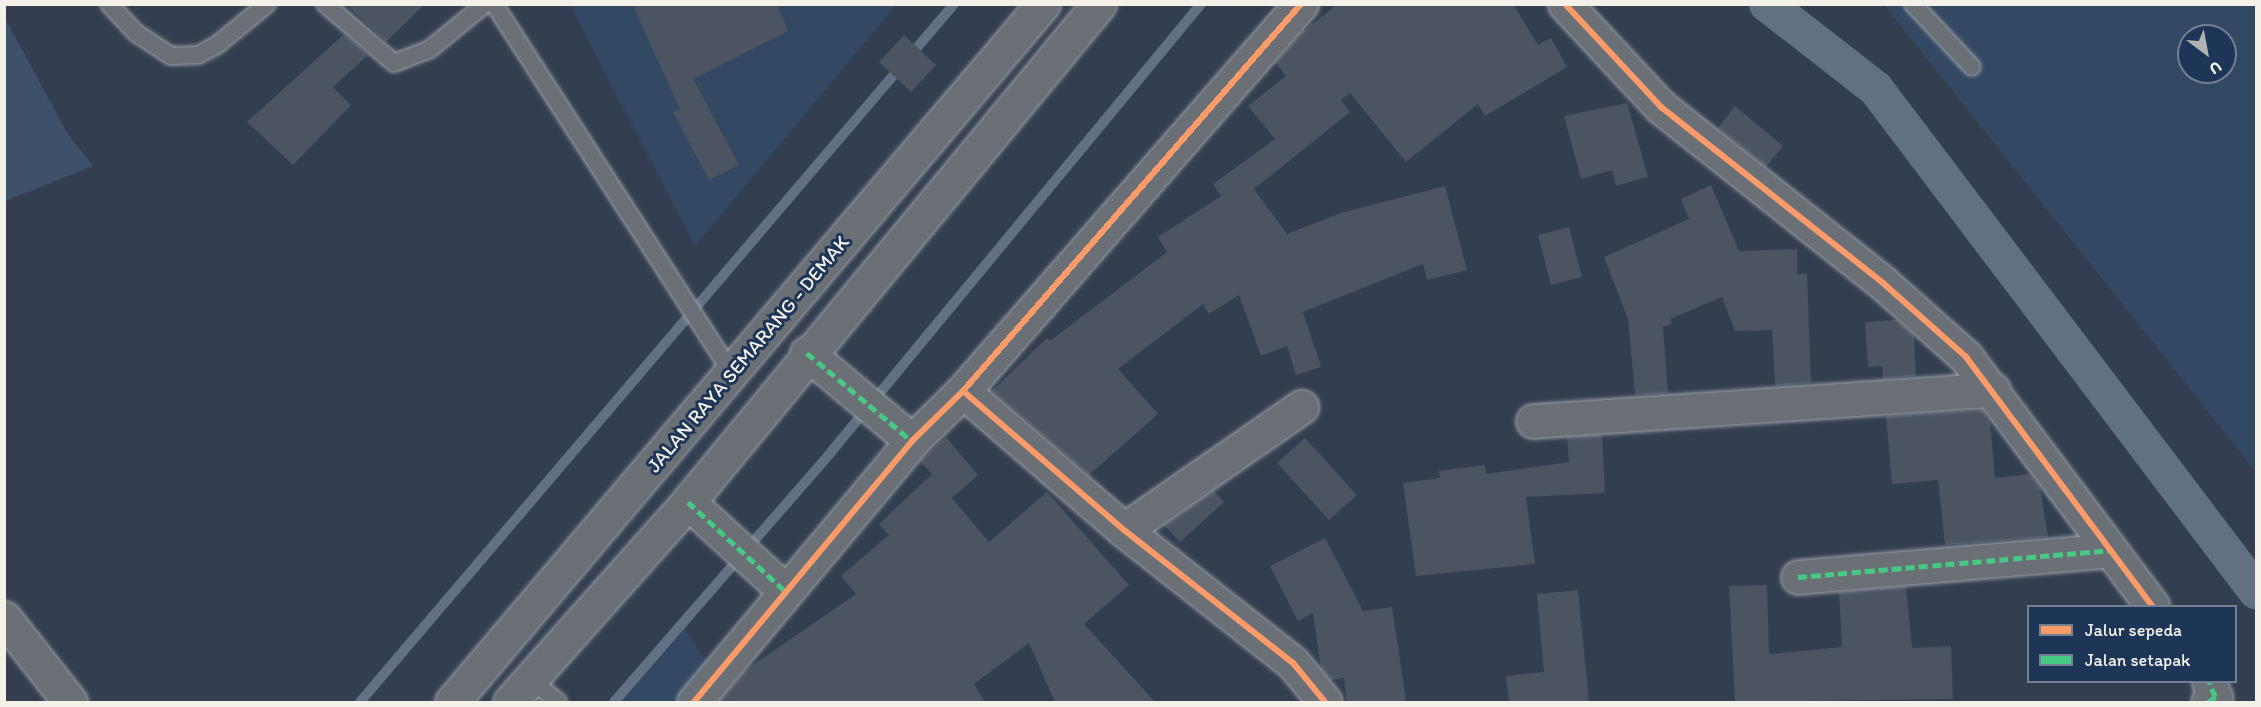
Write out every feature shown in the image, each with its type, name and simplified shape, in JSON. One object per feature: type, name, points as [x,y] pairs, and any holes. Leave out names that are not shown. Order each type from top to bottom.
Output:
[{"type":"main road","name":"JALAN RAYA SEMARANG - DEMAK","points":[[452,702],[1043,4]]},
{"type":"main road","points":[[496,650],[537,694],[818,363],[1099,4]]},
{"type":"main road","points":[[694,702],[775,582],[905,437],[963,391],[1301,4]]},
{"type":"main road","points":[[1565,4],[1660,107],[1883,283],[1966,357],[1993,390],[2151,605]]},
{"type":"main road","points":[[818,363],[905,437]]},
{"type":"main road","points":[[1533,421],[1993,390]]},
{"type":"main road","points":[[963,391],[1124,531],[1293,663],[1325,702]]},
{"type":"main road","points":[[1124,531],[1301,407]]},
{"type":"main road","points":[[695,509],[775,582]]},
{"type":"main road","points":[[1798,577],[2110,550]]},
{"type":"main road","points":[[4,618],[70,702]]},
{"type":"lane","points":[[109,4],[136,33],[171,56],[198,55],[217,45],[267,4]]},
{"type":"lane","points":[[325,4],[394,63],[430,49],[485,4]]},
{"type":"lane","points":[[494,4],[732,374]]},
{"type":"lane","points":[[1913,4],[1972,67]]},
{"type":"shaded area","points":[[570,5],[896,5],[695,246]]},
{"type":"shaded area","points":[[1884,5],[2256,5],[2256,472]]},
{"type":"shaded area","points":[[4,16],[67,133],[93,166],[5,201]]},
{"type":"shaded area","points":[[684,627],[732,702],[620,702]]},
{"type":"building","points":[[346,4],[425,4],[386,42]]},
{"type":"building","points":[[632,4],[777,4],[788,31],[693,79],[739,165],[709,180],[673,112],[680,109]]},
{"type":"building","points":[[1338,4],[1513,4],[1538,45],[1551,38],[1567,67],[1485,116],[1478,104],[1406,162],[1350,93],[1341,100],[1350,112],[1254,189],[1287,234],[1341,213],[1445,186],[1467,270],[1427,280],[1423,264],[1303,312],[1321,367],[1296,375],[1287,346],[1261,356],[1239,295],[1209,314],[1203,304],[1118,369],[1158,414],[1089,475],[992,391],[1047,338],[1050,341],[1167,252],[1158,237],[1221,196],[1213,184],[1275,139],[1248,106],[1286,76],[1275,62],[1302,32]]},
{"type":"building","points":[[344,34],[368,55],[333,87],[351,105],[293,165],[247,122]]},
{"type":"building","points":[[904,35],[936,65],[911,92],[879,62]]},
{"type":"building","points":[[1627,103],[1648,177],[1616,186],[1612,170],[1581,179],[1564,116]]},
{"type":"building","points":[[1735,106],[1783,146],[1766,167],[1718,128]]},
{"type":"building","points":[[1711,185],[1739,251],[1797,249],[1797,274],[1807,274],[1811,383],[1775,386],[1772,330],[1735,331],[1722,297],[1670,319],[1672,324],[1663,327],[1668,393],[1635,395],[1628,319],[1604,257],[1689,219],[1681,199]]},
{"type":"building","points":[[1569,227],[1582,277],[1551,285],[1538,235]]},
{"type":"building","points":[[1897,320],[1914,336],[1916,376],[1883,379],[1882,366],[1868,367],[1865,322]]},
{"type":"building","points":[[1982,410],[1990,421],[1995,478],[2030,474],[2040,487],[2048,537],[1945,545],[1938,480],[1892,484],[1886,416]]},
{"type":"building","points":[[1602,435],[1605,493],[1526,497],[1535,564],[1416,576],[1403,483],[1440,478],[1439,471],[1485,465],[1486,474],[1569,462],[1567,437]]},
{"type":"building","points":[[946,437],[978,475],[952,498],[989,542],[1047,492],[1129,585],[1084,624],[1155,702],[1055,702],[1029,643],[974,684],[985,702],[718,702],[744,671],[856,594],[841,576],[889,535],[879,524],[932,474],[920,461]]},
{"type":"building","points":[[1305,438],[1357,495],[1329,520],[1277,463]]},
{"type":"building","points":[[1214,491],[1224,502],[1180,542],[1164,525]]},
{"type":"building","points":[[1325,538],[1363,611],[1392,607],[1406,701],[1347,702],[1344,678],[1331,680],[1321,668],[1313,613],[1298,621],[1270,566]]},
{"type":"building","points":[[1767,585],[1769,654],[1842,647],[1839,592],[1906,586],[1912,648],[1951,646],[1953,699],[1735,702],[1729,586]]},
{"type":"building","points":[[1578,590],[1589,702],[1509,702],[1506,676],[1544,672],[1537,594]]},
{"type":"waterway","points":[[360,702],[954,4]]},
{"type":"waterway","points":[[614,702],[831,452],[1201,4]]},
{"type":"waterway","points":[[1767,4],[1876,89],[2256,591]]},
{"type":"marked path","points":[[807,353],[912,441]]},
{"type":"marked path","points":[[688,502],[784,590]]},
{"type":"marked path","points":[[1798,577],[2110,550]]},
{"type":"marked path","points":[[2208,702],[2215,697],[2209,683]]},
{"type":"cycle path","points":[[694,702],[912,441],[963,391],[1301,4]]},
{"type":"cycle path","points":[[1565,4],[1661,107],[1883,283],[1966,357],[2151,605]]},
{"type":"cycle path","points":[[963,391],[1124,530],[1293,663],[1325,702]]}]
